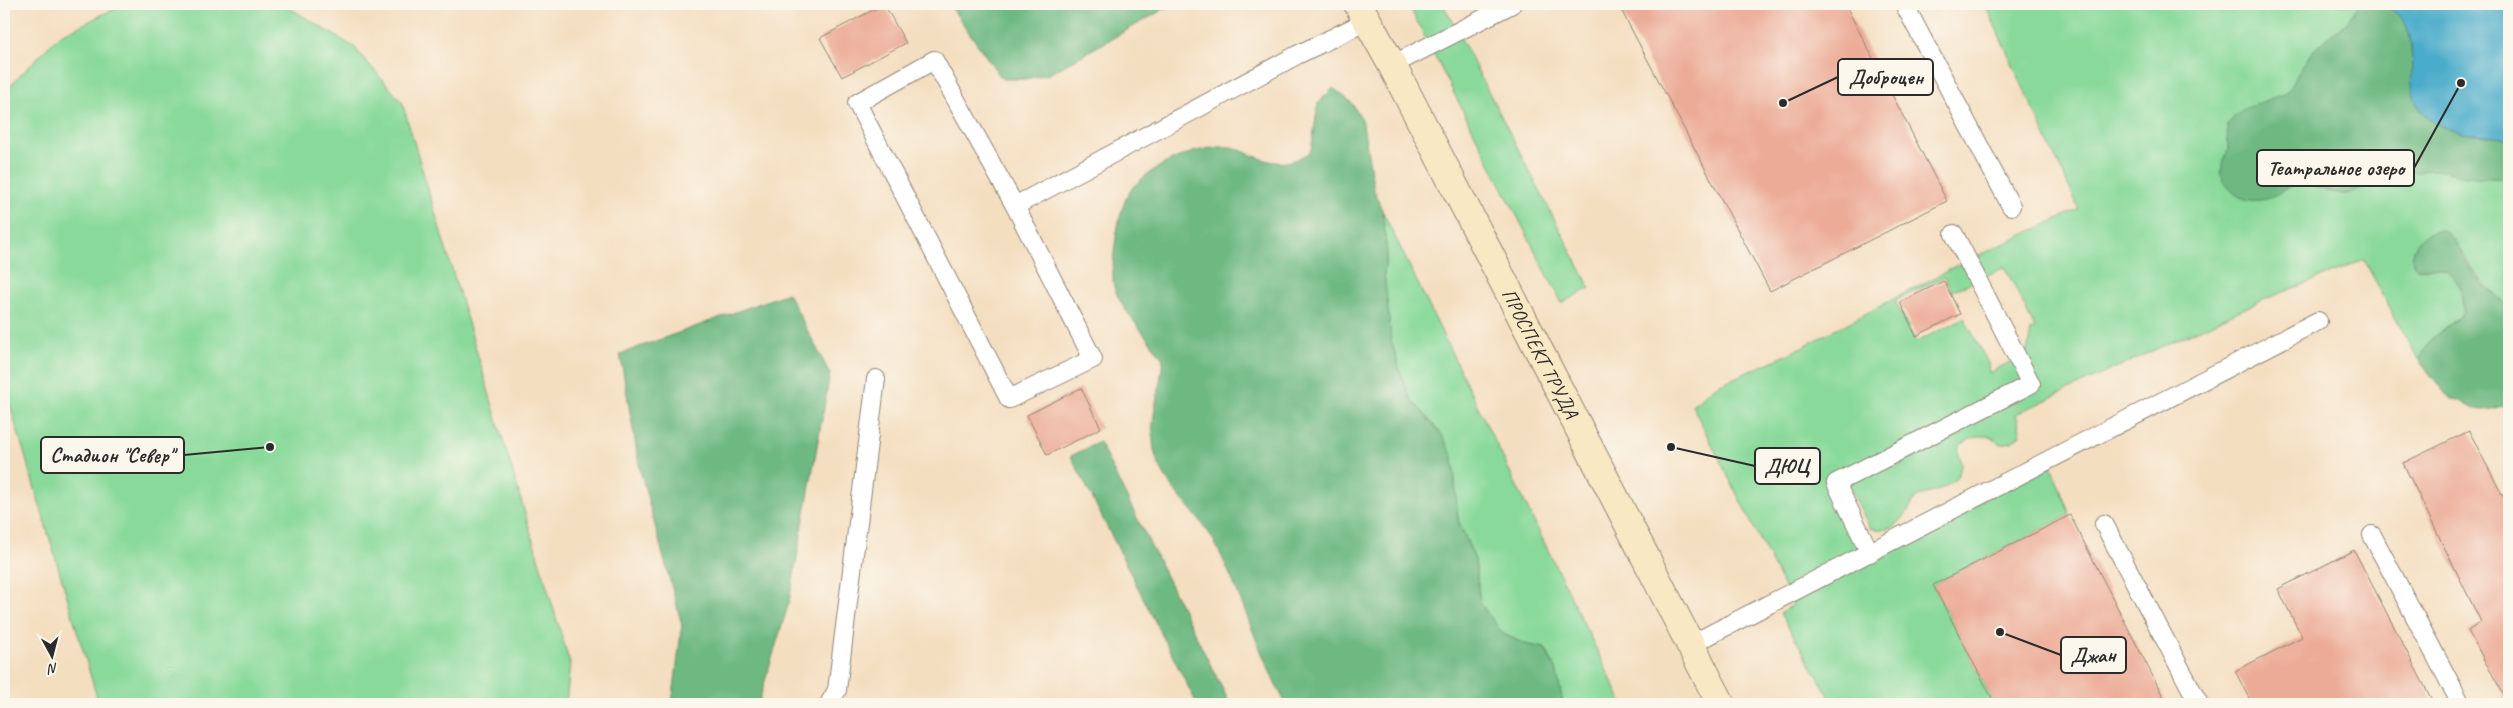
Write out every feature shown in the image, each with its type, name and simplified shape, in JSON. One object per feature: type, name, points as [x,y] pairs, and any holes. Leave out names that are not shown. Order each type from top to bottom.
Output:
[{"type":"main road","name":"ПРОСПЕКТ ТРУДА","points":[[1362,12],[1392,65],[1721,704]]},
{"type":"lane","points":[[1392,65],[1512,4]]},
{"type":"lane","points":[[1904,4],[2011,206]]},
{"type":"lane","points":[[1015,206],[1298,55],[1362,12]]},
{"type":"lane","points":[[934,60],[1015,206],[1093,359],[1010,399],[857,102],[934,60]]},
{"type":"lane","points":[[1870,553],[1836,483],[2031,384],[1954,234]]},
{"type":"lane","points":[[1690,645],[2318,321]]},
{"type":"lane","points":[[828,704],[837,690],[876,379]]},
{"type":"lane","points":[[2104,524],[2199,704]]},
{"type":"lane","points":[[2372,535],[2461,704]]},
{"type":"green space","points":[[124,4],[273,4],[286,6],[354,47],[402,102],[570,664],[566,704],[99,704],[4,385],[4,92],[59,36]]},
{"type":"green space","points":[[949,4],[1173,4],[1049,74],[1025,79],[1002,79]]},
{"type":"green space","points":[[1408,4],[1443,4],[1590,288],[1562,303]]},
{"type":"green space","points":[[1985,4],[2385,4],[2411,52],[2493,135],[2509,140],[2509,308],[2478,276],[2463,253],[2414,250],[2413,264],[2417,268],[2441,268],[2452,274],[2459,284],[2463,304],[2462,315],[2432,338],[2419,361],[2364,260],[2256,303],[2016,414],[2021,434],[2012,442],[2000,444],[1988,435],[1984,435],[1966,442],[1959,446],[1958,451],[1961,465],[1956,478],[1945,487],[1918,496],[1900,522],[1888,529],[1870,528],[1848,484],[1832,485],[1874,561],[2050,463],[2070,515],[1933,585],[1995,704],[1834,704],[1780,613],[1793,605],[1692,405],[1716,386],[1789,354],[1962,263],[2079,209]],"holes":[[[2005,267],[2035,328],[2031,330],[2025,354],[1989,373],[1988,363],[1964,318],[1916,342],[1895,301],[1944,277],[1952,291]]]},
{"type":"green space","points":[[2359,4],[2385,4],[2400,16],[2406,25],[2410,38],[2414,91],[2417,103],[2424,114],[2436,123],[2454,130],[2509,140],[2509,179],[2466,176],[2434,170],[2401,173],[2385,177],[2347,194],[2334,194],[2305,185],[2286,188],[2268,198],[2260,200],[2245,199],[2233,192],[2220,173],[2228,149],[2227,124],[2243,109],[2286,93],[2311,53],[2335,31],[2345,25]]},
{"type":"green space","points":[[1333,88],[1351,102],[1362,119],[1374,190],[1382,210],[1387,252],[1384,273],[1391,340],[1403,381],[1411,399],[1442,435],[1453,457],[1458,520],[1475,560],[1480,603],[1503,634],[1525,644],[1544,648],[1556,669],[1563,704],[1286,704],[1266,664],[1233,582],[1214,541],[1174,490],[1160,468],[1153,445],[1153,421],[1163,359],[1128,313],[1114,286],[1113,265],[1116,236],[1126,198],[1139,181],[1150,172],[1176,158],[1204,149],[1231,147],[1273,162],[1287,162],[1302,156],[1311,151],[1318,103]]},
{"type":"green space","points":[[1382,210],[1623,704],[1563,704],[1556,669],[1545,648],[1525,644],[1503,634],[1480,603],[1475,560],[1458,520],[1453,457],[1428,418],[1411,399],[1403,381],[1391,340],[1384,273],[1387,252]]},
{"type":"green space","points":[[2443,230],[2452,237],[2474,274],[2509,308],[2509,404],[2481,410],[2451,399],[2419,361],[2432,338],[2459,318],[2463,310],[2460,289],[2449,272],[2436,268],[2417,268],[2413,264],[2414,250],[2420,240],[2430,233]]},
{"type":"green space","points":[[788,293],[830,374],[789,602],[758,704],[672,704],[682,625],[640,470],[620,354]]},
{"type":"green space","points":[[1099,442],[1230,704],[1197,704],[1071,456]]},
{"type":"water","points":[[2385,4],[2509,4],[2509,140],[2453,131],[2429,118],[2419,107],[2414,95],[2412,55],[2406,25],[2400,16]]},
{"type":"building","points":[[884,4],[906,43],[842,77],[820,38]]},
{"type":"building","points":[[1618,4],[1845,4],[1947,201],[1770,291]]},
{"type":"building","points":[[1944,281],[1960,314],[1916,336],[1900,302]]},
{"type":"building","points":[[1081,388],[1101,428],[1047,455],[1027,415]]},
{"type":"building","points":[[2469,431],[2509,508],[2509,704],[2468,631],[2481,622],[2403,463]]},
{"type":"building","points":[[2070,515],[2167,704],[1995,704],[1933,585]]},
{"type":"building","points":[[2354,550],[2434,704],[2252,704],[2235,671],[2302,637],[2278,589]]},
{"type":"place","name":"Театральное озеро","points":[[2461,83]]},
{"type":"place","name":"Доброцен","points":[[1783,103]]},
{"type":"place","name":"Стадион \"Север\"","points":[[270,447]]},
{"type":"place","name":"ДЮЦ","points":[[1671,447]]},
{"type":"place","name":"Джан","points":[[2000,632]]}]
